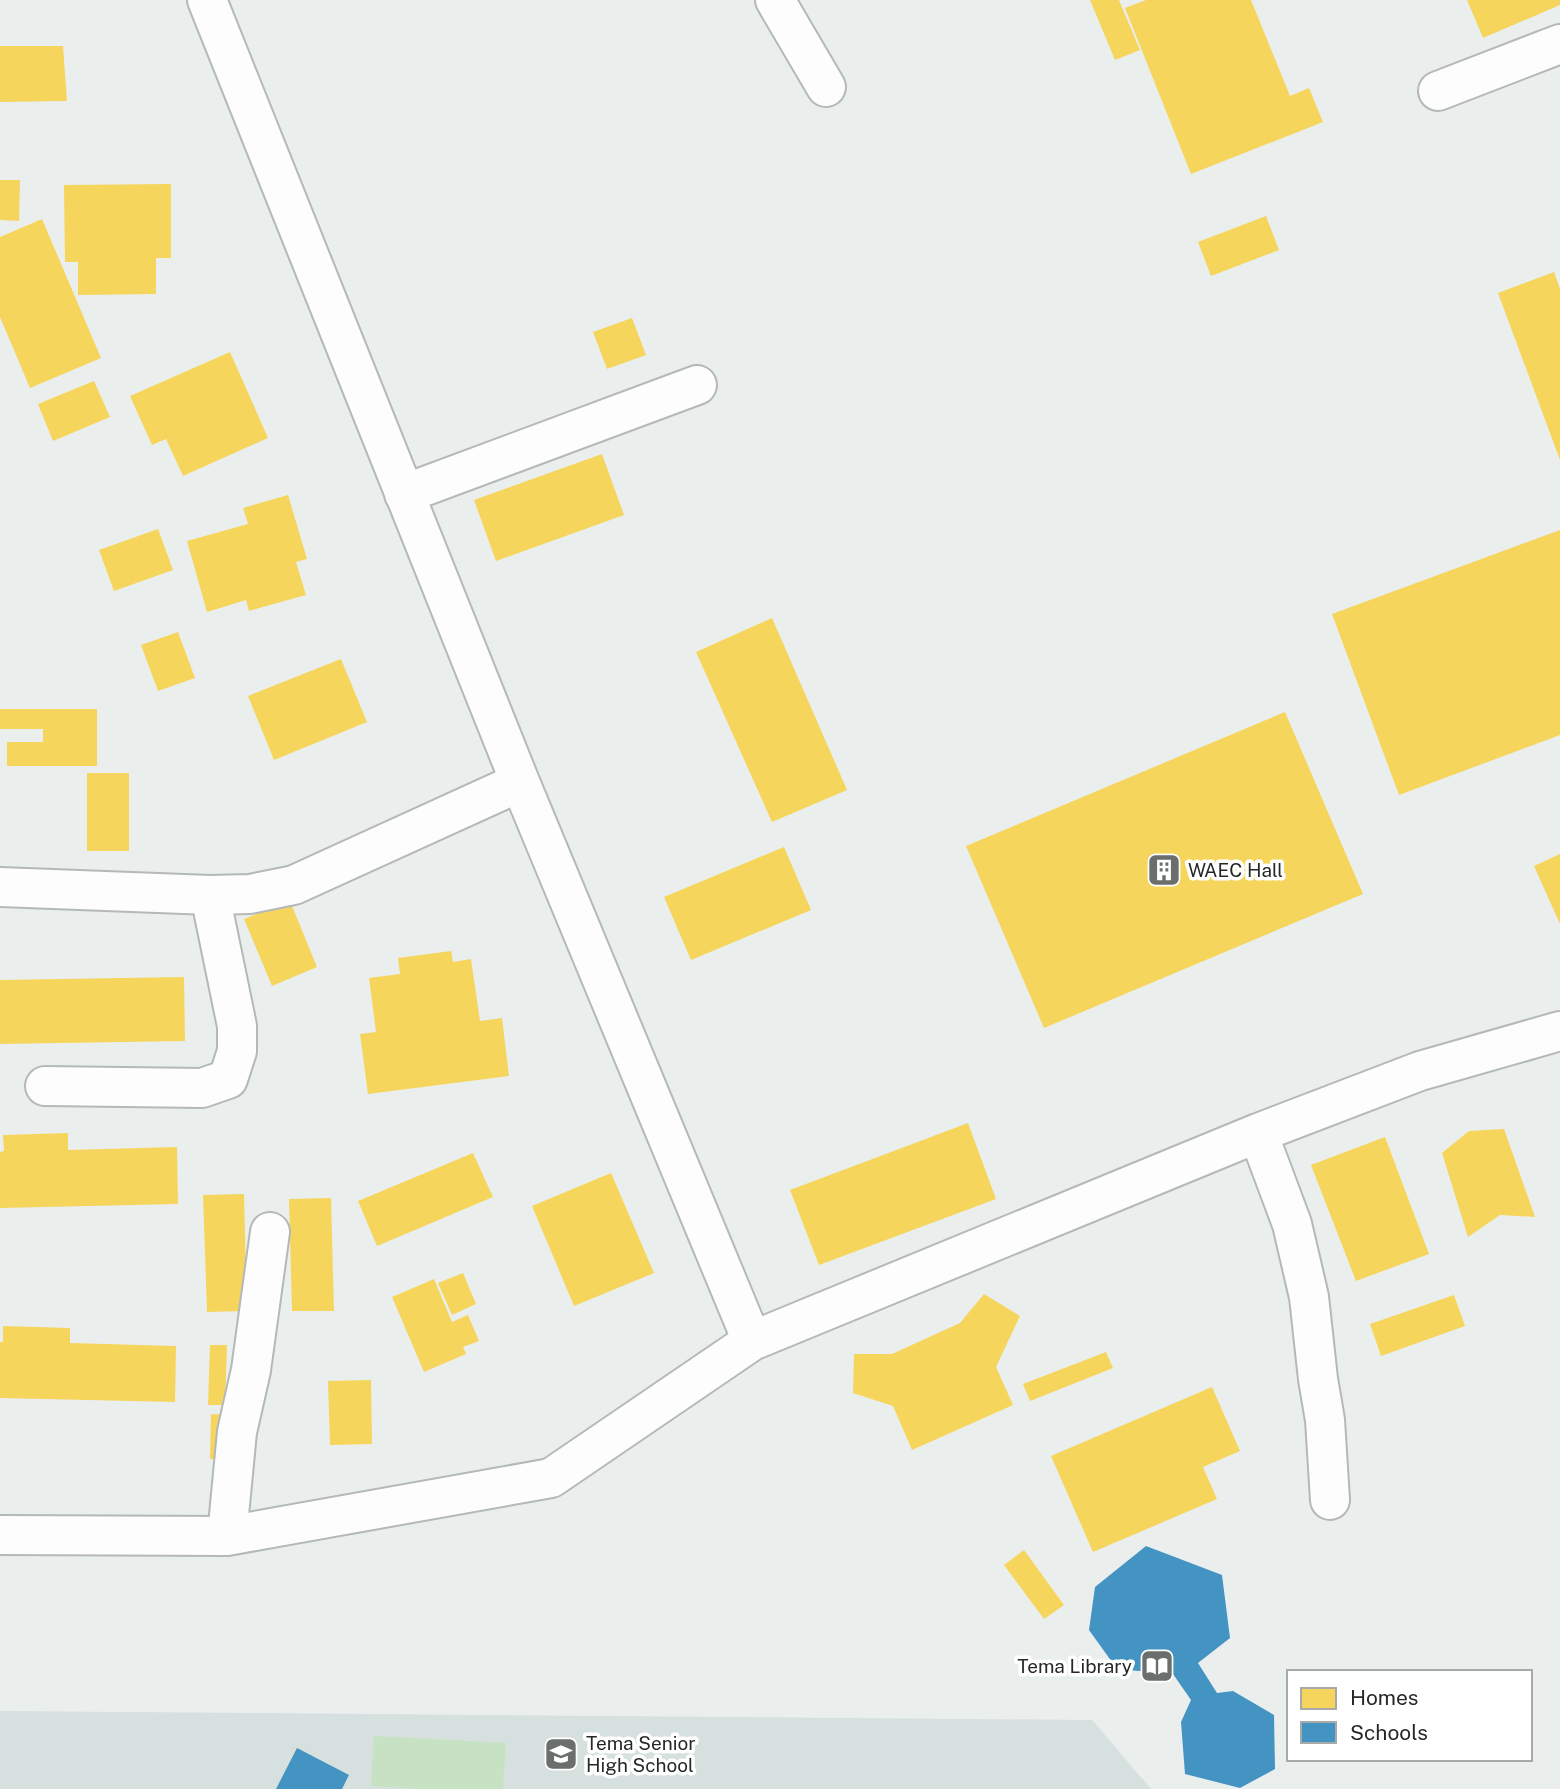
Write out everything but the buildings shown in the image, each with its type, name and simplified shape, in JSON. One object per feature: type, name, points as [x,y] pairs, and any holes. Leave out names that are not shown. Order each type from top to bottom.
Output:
[{"type":"street","points":[[207,0],[520,782],[752,1341]]},
{"type":"street","points":[[775,0],[826,87]]},
{"type":"street","points":[[1438,91],[1560,44]]},
{"type":"street","points":[[404,494],[698,385]]},
{"type":"street","points":[[0,887],[210,895],[250,894],[294,885],[520,782]]},
{"type":"street","points":[[45,1086],[202,1088],[228,1079],[237,1051],[237,1026],[210,895]]},
{"type":"street","points":[[0,1535],[227,1536],[551,1478],[752,1341],[1258,1133],[1420,1071],[1560,1031]]},
{"type":"street","points":[[1258,1133],[1292,1224],[1309,1297],[1325,1420],[1330,1500]]},
{"type":"street","points":[[227,1536],[237,1432],[251,1370],[270,1232]]},
{"type":"shaded area","name":"Tema Senior High School","points":[[0,1711],[1092,1720],[1151,1789],[0,1789]]},
{"type":"green space","points":[[374,1736],[506,1743],[503,1789],[371,1786]]},
{"type":"place","name":"WAEC Hall","points":[[1164,870]]},
{"type":"place","name":"Tema Library","points":[[1157,1666]]},
{"type":"place","name":"Tema Senior High School","points":[[561,1754]]}]
